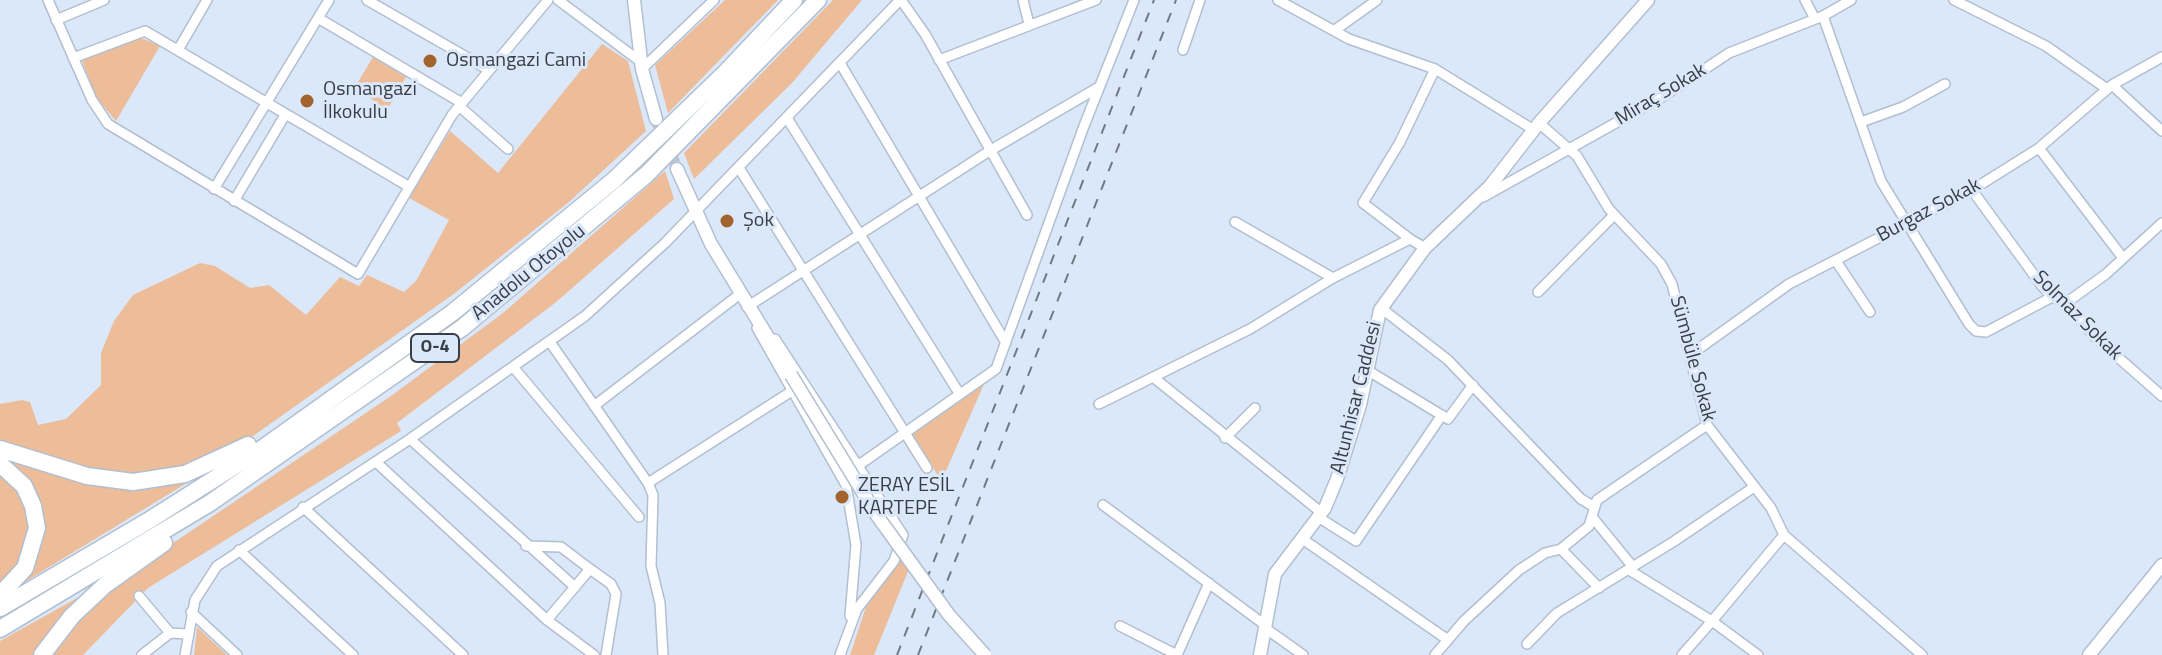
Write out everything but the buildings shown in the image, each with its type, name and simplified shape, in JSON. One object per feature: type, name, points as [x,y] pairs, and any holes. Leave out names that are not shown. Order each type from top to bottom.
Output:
[{"type":"highway","name":"Anadolu Otoyolu","points":[[0,608],[121,538],[260,450],[412,344],[614,180],[725,73],[794,0]]},
{"type":"highway","name":"Anadolu Otoyolu","points":[[0,629],[210,503],[431,351],[604,213],[737,87],[818,0]]},
{"type":"highway","points":[[0,449],[105,480],[133,482],[185,474],[261,438],[511,266]]},
{"type":"highway","points":[[0,464],[24,486],[33,506],[37,528],[25,568],[0,595]]},
{"type":"highway","points":[[42,655],[72,616],[105,585],[164,543],[210,503]]},
{"type":"street","points":[[48,0],[92,100],[108,124],[358,274],[408,186],[460,104],[548,0]]},
{"type":"street","points":[[56,20],[104,0]]},
{"type":"street","points":[[178,50],[205,3],[194,0]]},
{"type":"street","points":[[214,189],[329,0]]},
{"type":"street","points":[[558,0],[642,66]]},
{"type":"street","points":[[634,0],[642,66],[656,119]]},
{"type":"street","points":[[642,66],[714,0]]},
{"type":"street","points":[[185,655],[191,612],[210,574],[239,550],[376,462],[585,316],[694,214],[901,0],[939,60],[1027,215]]},
{"type":"street","points":[[1023,0],[1029,24]]},
{"type":"street","points":[[939,60],[1096,0]]},
{"type":"street","points":[[859,465],[996,369],[1134,0]]},
{"type":"street","points":[[1183,50],[1200,0]]},
{"type":"street","name":"Sümbüle Sokak","points":[[1278,0],[1361,44],[1435,69],[1570,149],[1614,215],[1646,245],[1668,276],[1707,425],[1777,517],[1784,535],[1922,655]]},
{"type":"street","points":[[1335,30],[1377,0]]},
{"type":"street","name":"Altunhisar Caddesi","points":[[1260,655],[1275,574],[1320,515],[1345,454],[1381,308],[1425,248],[1476,201],[1647,0]]},
{"type":"street","points":[[1805,0],[1819,17],[1881,181],[1972,327],[1986,332],[2052,297]]},
{"type":"street","name":"Miraç Sokak","points":[[1476,201],[1664,96],[1729,53],[1819,17],[1851,0]]},
{"type":"street","points":[[371,1],[489,70]]},
{"type":"street","points":[[1956,1],[2046,46],[2109,87],[2162,131]]},
{"type":"street","points":[[318,18],[460,104],[508,149]]},
{"type":"street","points":[[73,58],[145,31],[408,186]]},
{"type":"street","name":"Burgaz Sokak","points":[[1690,355],[1789,284],[1972,190],[2039,148],[2109,87],[2162,57]]},
{"type":"street","points":[[840,63],[1006,343]]},
{"type":"street","points":[[1425,248],[1363,203],[1400,142],[1435,69]]},
{"type":"street","points":[[1861,122],[1903,107],[1945,84]]},
{"type":"street","points":[[747,307],[991,150],[1099,87]]},
{"type":"street","points":[[234,201],[285,115]]},
{"type":"street","points":[[787,118],[959,393]]},
{"type":"street","points":[[2039,148],[2123,258]]},
{"type":"street","points":[[739,168],[927,468]]},
{"type":"street","points":[[677,169],[694,214],[792,391],[834,458],[849,495],[856,545],[848,631]]},
{"type":"street","name":"Solmaz Sokak","points":[[1972,190],[2052,297],[2066,303],[2095,337],[2161,394]]},
{"type":"street","points":[[1538,292],[1614,215]]},
{"type":"street","points":[[1235,222],[1333,278]]},
{"type":"street","points":[[2066,303],[2162,223]]},
{"type":"street","points":[[1099,404],[1250,329],[1333,278],[1410,239]]},
{"type":"street","points":[[1836,261],[1870,312]]},
{"type":"street","points":[[594,406],[740,294]]},
{"type":"street","points":[[747,307],[878,517],[949,615],[985,655]]},
{"type":"street","points":[[747,307],[787,356],[903,535],[894,561],[862,601],[840,655]]},
{"type":"street","points":[[1381,308],[1427,342],[1473,385],[1572,490],[1593,506]]},
{"type":"street","points":[[550,342],[648,483],[653,495],[651,566],[660,603],[663,655]]},
{"type":"street","points":[[514,368],[639,517]]},
{"type":"street","points":[[1367,370],[1448,419],[1473,385]]},
{"type":"street","points":[[1153,377],[1356,541],[1442,415]]},
{"type":"street","points":[[648,483],[792,391]]},
{"type":"street","points":[[1225,438],[1255,408]]},
{"type":"street","points":[[1593,506],[1707,425]]},
{"type":"street","points":[[410,439],[575,587]]},
{"type":"street","points":[[376,462],[547,620],[600,654],[616,594],[611,584],[561,547],[526,546]]},
{"type":"street","points":[[1527,644],[1557,613],[1754,487]]},
{"type":"street","points":[[1103,505],[1303,655]]},
{"type":"street","points":[[1593,506],[1593,518],[1631,568],[1758,655]]},
{"type":"street","points":[[303,507],[463,655]]},
{"type":"street","points":[[1435,655],[1519,570],[1545,553],[1561,549],[1593,518]]},
{"type":"street","points":[[1682,655],[1784,535]]},
{"type":"street","points":[[1301,538],[1448,640]]},
{"type":"street","points":[[1561,549],[1599,588]]},
{"type":"street","points":[[239,550],[353,655]]},
{"type":"street","points":[[2089,655],[2162,565]]},
{"type":"street","points":[[547,620],[590,569]]},
{"type":"street","points":[[1120,626],[1177,655],[1209,583]]},
{"type":"street","points":[[139,596],[170,633]]},
{"type":"street","points":[[191,612],[237,655]]},
{"type":"street","points":[[142,655],[170,633],[187,634]]},
{"type":"shaded area","points":[[725,0],[778,0],[668,113],[655,65]]},
{"type":"shaded area","points":[[833,0],[862,0],[792,83],[694,179],[684,153]]},
{"type":"shaded area","points":[[139,37],[160,46],[116,121],[96,97],[82,60]]},
{"type":"shaded area","points":[[602,44],[628,61],[646,131],[569,202],[455,293],[246,441],[187,467],[160,473],[113,475],[0,444],[0,404],[22,400],[30,402],[38,425],[66,419],[101,385],[101,353],[114,321],[133,295],[200,263],[215,266],[250,288],[269,285],[306,315],[340,277],[359,286],[367,275],[404,292],[416,281],[449,220],[409,198],[450,131],[498,173]]},
{"type":"shaded area","points":[[373,57],[406,77],[387,110],[355,87]]},
{"type":"shaded area","points":[[665,171],[674,199],[555,303],[397,423],[401,431],[148,588],[83,655],[50,655],[77,619],[139,566],[391,396],[503,313]]},
{"type":"shaded area","points":[[984,384],[942,480],[911,432]]},
{"type":"shaded area","points":[[0,454],[89,484],[110,487],[134,489],[195,478],[23,583],[32,569],[41,537]]},
{"type":"shaded area","points":[[0,471],[24,499],[30,528],[22,559],[0,588]]},
{"type":"shaded area","points":[[901,559],[909,569],[874,655],[850,655],[867,604]]},
{"type":"shaded area","points":[[86,593],[35,655],[0,655],[0,641]]},
{"type":"shaded area","points":[[197,627],[227,655],[194,655]]},
{"type":"tunnel","points":[[656,119],[677,169]]},
{"type":"railway","points":[[897,655],[1154,0]]},
{"type":"railway","points":[[918,655],[1176,0]]},
{"type":"place","name":"Osmangazi Cami","points":[[430,61]]},
{"type":"place","name":"Osmangazi İlkokulu","points":[[307,101]]},
{"type":"place","name":"Şok","points":[[727,221]]},
{"type":"place","name":"ZERAY ESİL KARTEPE","points":[[842,497]]}]
